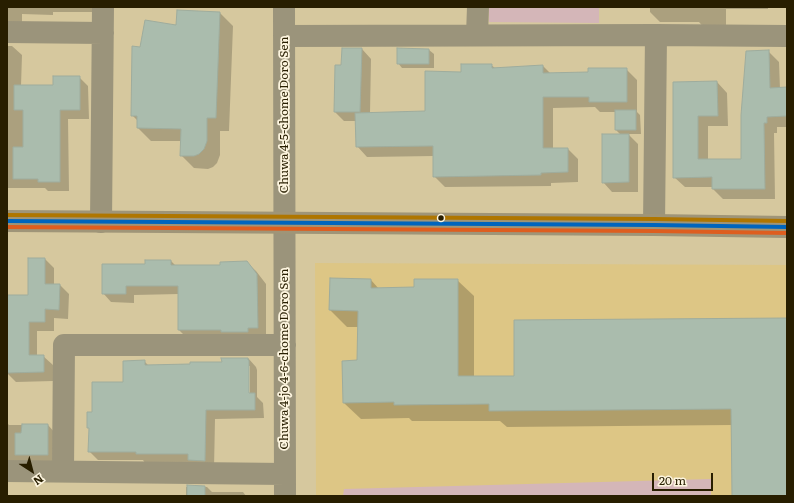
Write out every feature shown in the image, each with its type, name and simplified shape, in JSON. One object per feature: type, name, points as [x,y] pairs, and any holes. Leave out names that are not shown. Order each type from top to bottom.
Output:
[{"type":"main road","points":[[7,221],[654,224],[787,227]]},
{"type":"street","points":[[101,222],[103,7]]},
{"type":"street","name":"Chuwa 4-5-chome Doro Sen","points":[[284,7],[284,222]]},
{"type":"street","points":[[477,35],[478,7]]},
{"type":"street","points":[[7,32],[103,33]]},
{"type":"street","points":[[654,224],[656,35]]},
{"type":"street","points":[[284,36],[787,36]]},
{"type":"street","name":"Chuwa 4-jo 4-6-chome Doro Sen","points":[[284,222],[285,496]]},
{"type":"street","points":[[64,471],[64,345],[285,345]]},
{"type":"street","points":[[7,471],[285,474]]},
{"type":"shaded area","points":[[489,7],[599,7],[599,23],[489,22]]},
{"type":"shaded area","points":[[315,263],[787,265],[787,496],[316,496]]},
{"type":"shaded area","points":[[711,479],[711,496],[343,496],[344,489]]},
{"type":"building","points":[[177,10],[220,12],[216,118],[207,118],[207,141],[204,149],[199,154],[194,156],[180,156],[181,129],[137,128],[137,116],[131,116],[132,46],[140,47],[145,20],[176,25]]},
{"type":"building","points":[[342,48],[362,48],[360,112],[334,112],[335,65],[341,65]]},
{"type":"building","points":[[397,48],[429,49],[429,64],[397,64]]},
{"type":"building","points":[[769,50],[770,88],[787,87],[787,116],[767,117],[767,123],[764,123],[765,189],[712,189],[712,177],[673,178],[673,82],[717,81],[718,116],[698,116],[698,159],[741,159],[741,115],[746,51]]},
{"type":"building","points":[[461,64],[492,64],[492,68],[543,65],[543,73],[588,72],[588,68],[627,68],[627,102],[589,102],[589,97],[543,97],[543,148],[568,148],[568,172],[541,173],[541,175],[433,177],[433,146],[356,147],[355,113],[425,111],[425,71],[461,72]]},
{"type":"building","points":[[53,76],[80,76],[80,110],[60,110],[60,182],[38,182],[38,179],[13,179],[13,147],[23,147],[23,110],[14,110],[14,85],[53,85]]},
{"type":"building","points":[[615,110],[636,110],[636,130],[615,130]]},
{"type":"building","points":[[602,134],[629,134],[629,182],[602,183]]},
{"type":"building","points":[[28,258],[45,258],[45,284],[60,284],[59,310],[45,309],[45,322],[29,322],[29,355],[44,355],[44,372],[7,373],[7,295],[28,295]]},
{"type":"building","points":[[145,260],[171,260],[171,265],[220,265],[220,262],[247,261],[257,274],[258,328],[248,328],[248,332],[221,332],[221,330],[178,330],[178,286],[126,286],[126,294],[102,294],[102,264],[145,264]]},
{"type":"building","points":[[330,278],[371,279],[371,288],[414,287],[414,279],[458,279],[458,376],[514,376],[514,320],[787,318],[787,496],[732,496],[731,409],[489,411],[489,404],[394,405],[394,402],[343,403],[342,361],[357,360],[358,311],[329,310]]},
{"type":"building","points":[[221,358],[248,358],[249,393],[255,393],[255,410],[206,410],[205,461],[188,460],[188,454],[88,452],[89,428],[87,428],[87,412],[92,412],[92,382],[123,382],[123,361],[145,360],[145,365],[190,364],[190,362],[222,362]]},
{"type":"building","points":[[22,424],[48,424],[48,455],[15,455],[15,433],[21,433]]},
{"type":"building","points":[[187,485],[205,486],[205,496],[187,496]]},
{"type":"transit line","points":[[7,215],[787,221]]},
{"type":"transit line","points":[[7,221],[787,227]]},
{"type":"transit line","points":[[7,227],[787,233]]}]
